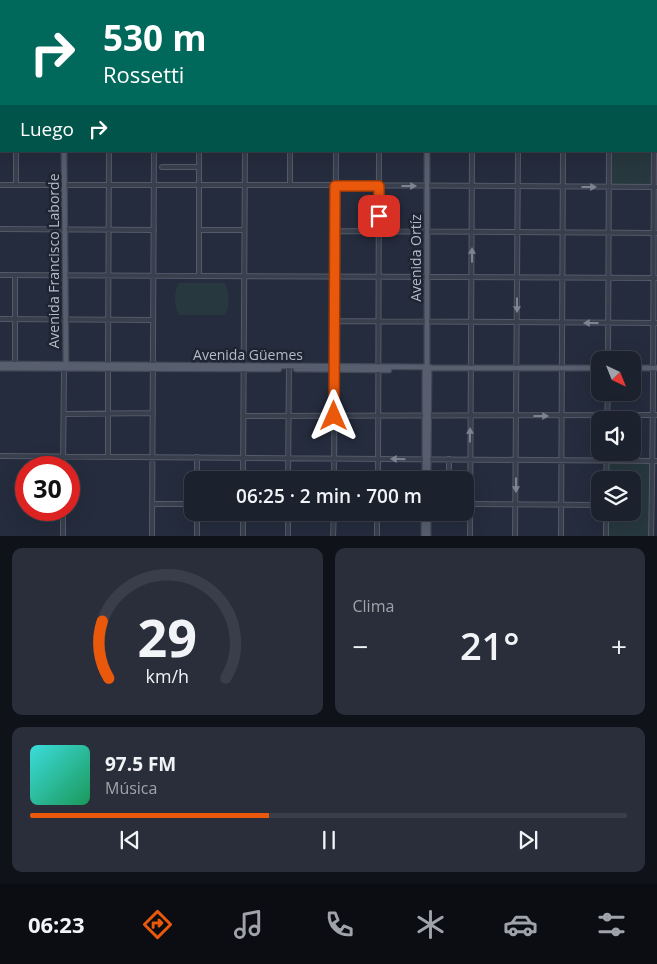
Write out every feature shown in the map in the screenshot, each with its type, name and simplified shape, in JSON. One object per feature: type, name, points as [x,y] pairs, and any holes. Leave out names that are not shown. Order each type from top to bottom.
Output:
[{"type":"main road","name":"Avenida Francisco Laborde","points":[[63,152],[64,367]]},
{"type":"main road","name":"Avenida Ortíz","points":[[426,471],[427,152]]},
{"type":"main road","points":[[0,364],[15,366]]},
{"type":"main road","name":"Avenida Güemes","points":[[15,366],[591,368]]},
{"type":"main road","points":[[0,368],[15,366]]},
{"type":"main road","points":[[641,368],[655,368]]},
{"type":"main road","points":[[426,521],[426,536]]},
{"type":"street","points":[[16,152],[16,185]]},
{"type":"street","points":[[108,363],[109,152]]},
{"type":"street","points":[[152,536],[154,152]]},
{"type":"street","points":[[199,152],[199,276]]},
{"type":"street","points":[[243,471],[245,152]]},
{"type":"street","points":[[290,152],[290,186]]},
{"type":"street","points":[[334,471],[336,152]]},
{"type":"street","points":[[378,471],[379,152]]},
{"type":"street","points":[[469,471],[472,152]]},
{"type":"street","points":[[515,536],[518,152]]},
{"type":"street","points":[[561,536],[563,152]]},
{"type":"street","points":[[608,351],[609,152]]},
{"type":"street","points":[[652,536],[655,461],[654,152]]},
{"type":"street","points":[[162,167],[199,167]]},
{"type":"street","points":[[0,185],[655,187]]},
{"type":"street","points":[[0,229],[154,230]]},
{"type":"street","points":[[199,230],[244,230]]},
{"type":"street","points":[[335,231],[655,233]]},
{"type":"street","points":[[0,275],[655,278]]},
{"type":"street","points":[[15,275],[15,366]]},
{"type":"street","points":[[0,319],[153,320]]},
{"type":"street","points":[[335,321],[655,323]]},
{"type":"street","name":"Avenida Francisco Laborde","points":[[63,456],[64,367]]},
{"type":"street","points":[[288,471],[289,368]]},
{"type":"street","points":[[108,372],[108,457]]},
{"type":"street","points":[[64,414],[153,413]]},
{"type":"street","points":[[244,416],[378,415],[591,417]]},
{"type":"street","points":[[641,416],[655,415]]},
{"type":"street","points":[[0,456],[15,456]]},
{"type":"street","points":[[80,457],[591,461]]},
{"type":"street","points":[[197,457],[197,471]]},
{"type":"street","points":[[449,459],[449,471]]},
{"type":"street","points":[[606,471],[607,461]]},
{"type":"street","points":[[641,461],[655,461]]},
{"type":"street","points":[[152,504],[184,504]]},
{"type":"street","points":[[474,504],[591,505]]},
{"type":"street","points":[[63,521],[63,536]]},
{"type":"street","points":[[197,521],[197,536]]},
{"type":"street","points":[[243,521],[243,536]]},
{"type":"street","points":[[288,521],[288,536]]},
{"type":"street","points":[[334,521],[334,536]]},
{"type":"street","points":[[377,521],[377,536]]},
{"type":"street","points":[[469,521],[470,536]]},
{"type":"street","points":[[606,521],[606,536]]},
{"type":"shaded area","points":[[610,152],[653,152],[653,186],[610,186]]},
{"type":"shaded area","points":[[179,283],[225,283],[229,299],[225,315],[179,315],[175,299]]},
{"type":"shaded area","points":[[608,463],[650,464],[649,536],[607,536],[607,521],[641,521],[641,471],[608,471]]},
{"type":"route","points":[[334,416],[335,186],[379,186],[379,216]]}]
